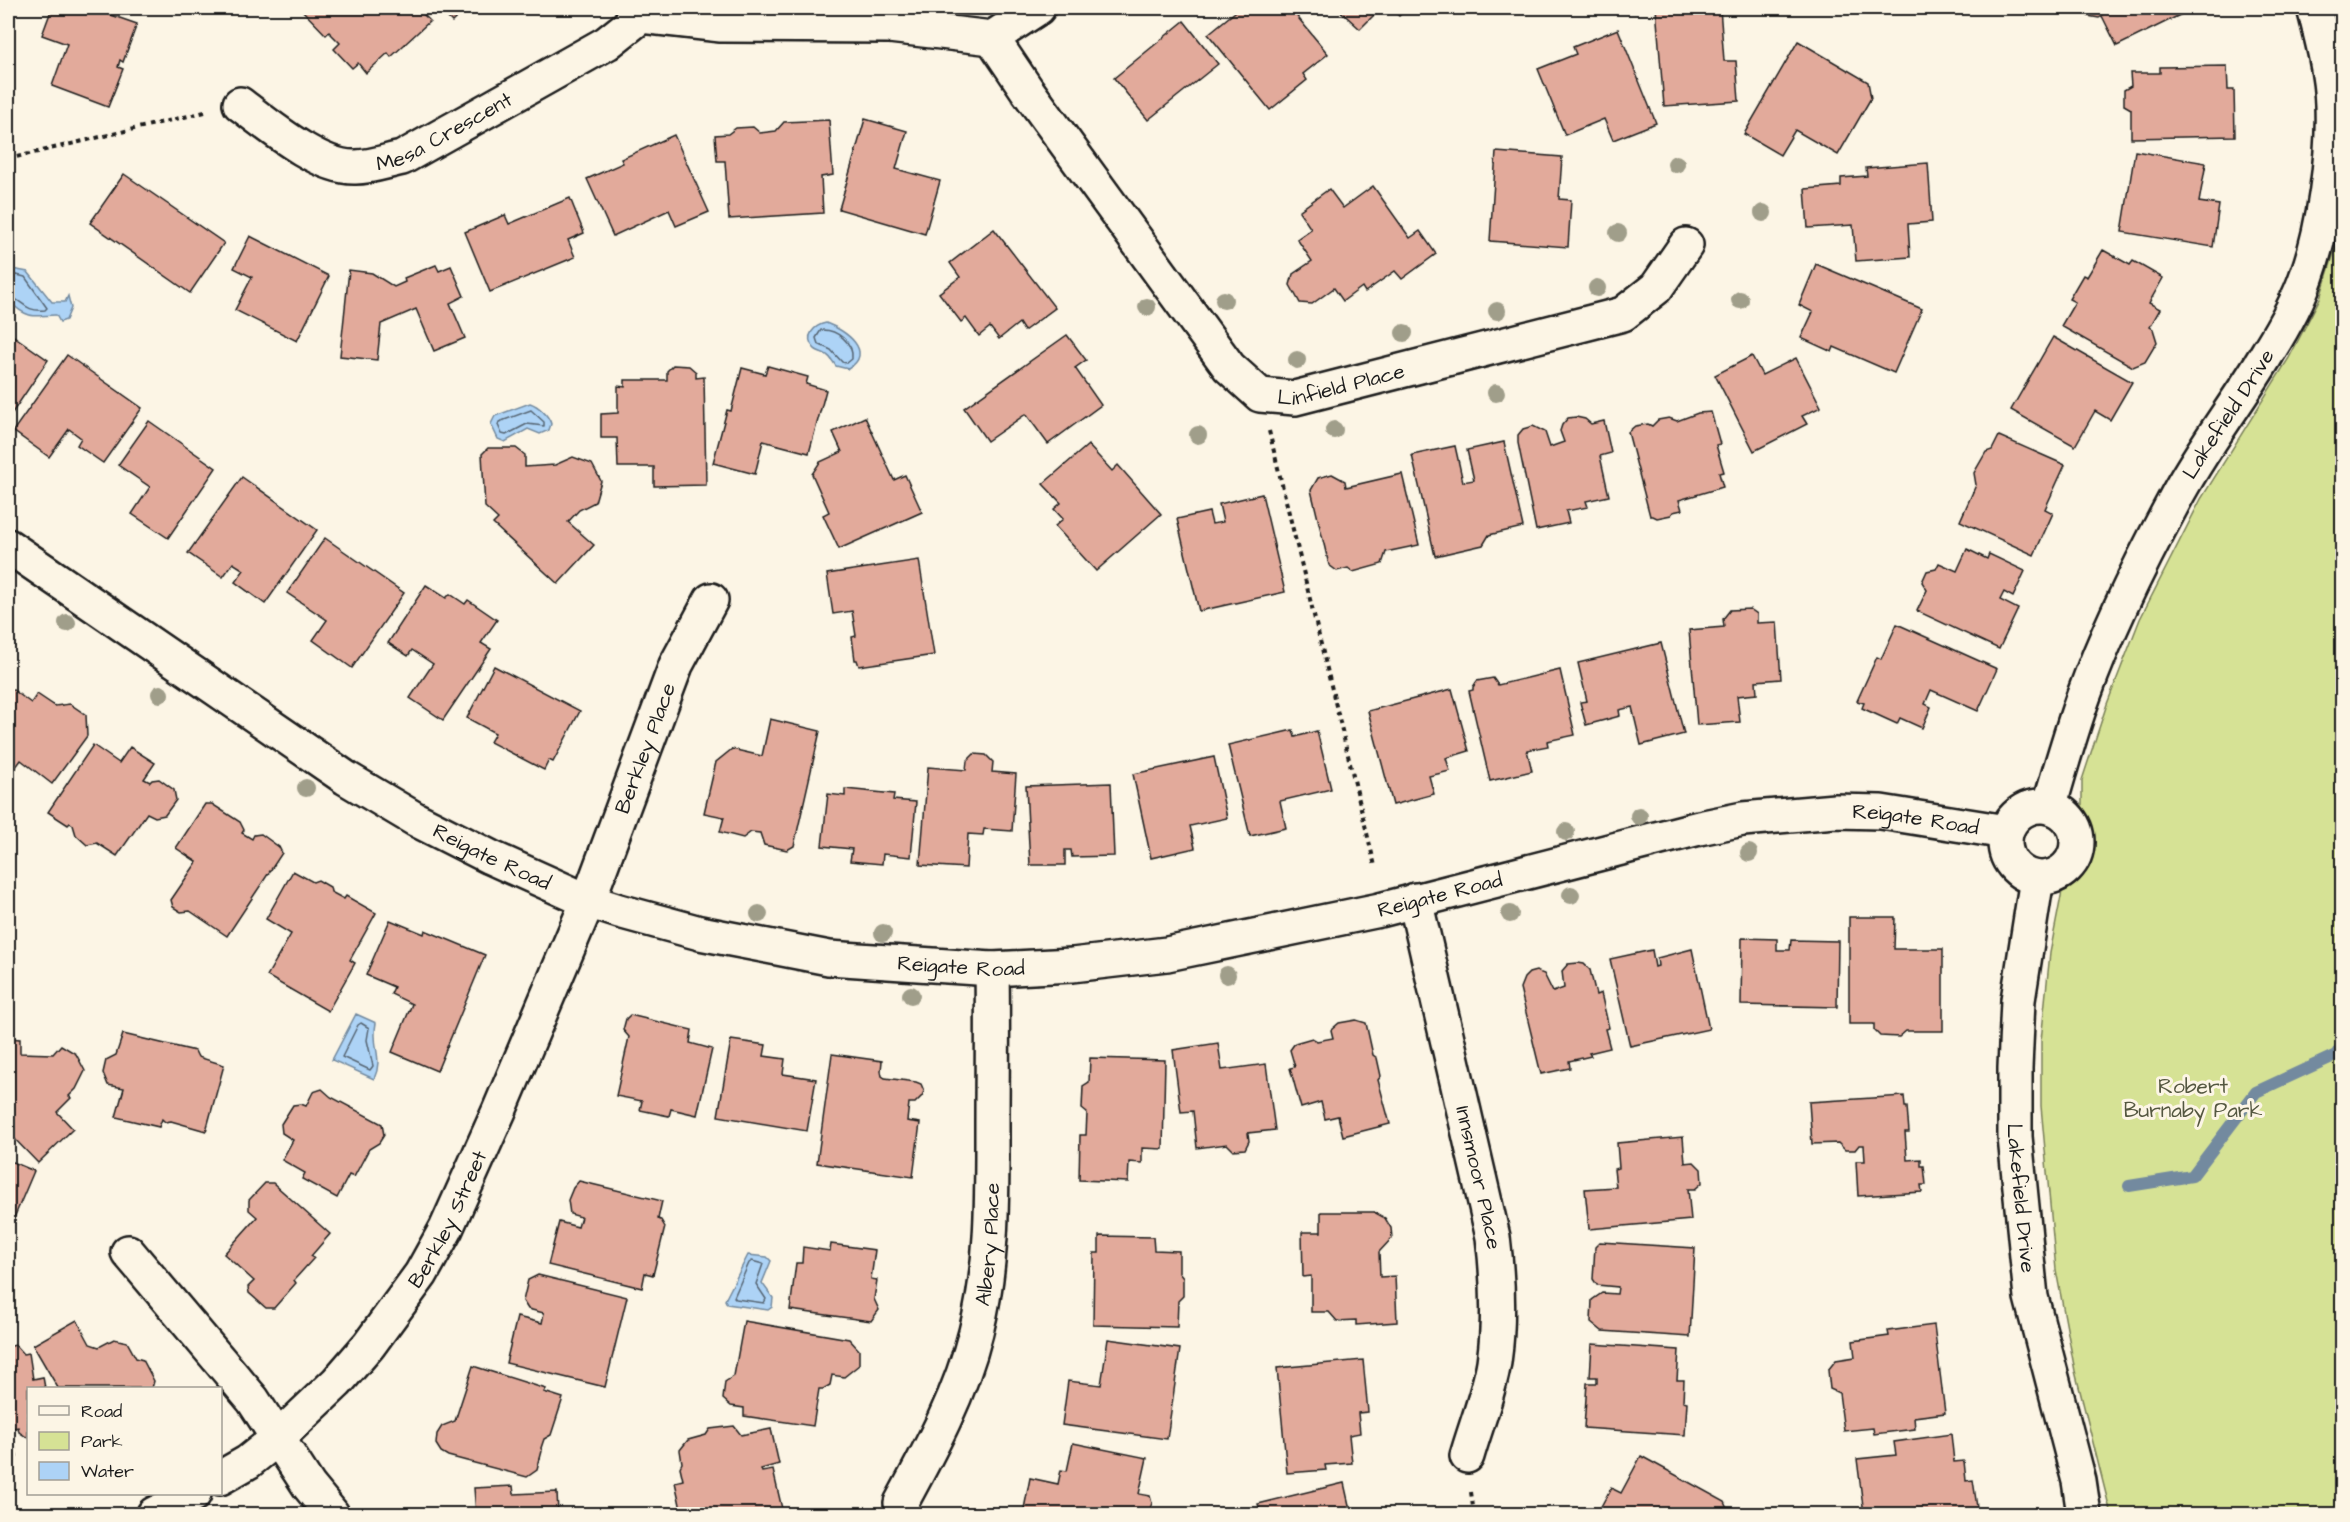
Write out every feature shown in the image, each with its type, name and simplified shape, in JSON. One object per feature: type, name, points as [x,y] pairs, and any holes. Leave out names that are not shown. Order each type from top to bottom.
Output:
[{"type":"street","points":[[637,11],[721,25],[890,26],[992,38],[1038,8]]},
{"type":"street","name":"Lakefield Drive","points":[[2049,807],[2085,694],[2138,570],[2175,498],[2268,353],[2307,275],[2325,194],[2330,155],[2332,105],[2322,37],[2314,8]]},
{"type":"street","name":"Mesa Crescent","points":[[240,104],[294,145],[328,161],[355,168],[378,164],[402,158],[608,44],[637,11]]},
{"type":"street","name":"Linfield Place","points":[[992,38],[1229,367],[1260,395],[1295,398],[1623,314],[1656,288],[1686,244]]},
{"type":"street","name":"Reigate Road","points":[[8,546],[346,778],[415,819],[490,857],[588,901],[700,933],[828,958],[992,969],[1072,965],[1167,954],[1326,922],[1699,828],[1743,819],[1835,811],[1881,812],[2006,832]]},
{"type":"street","name":"Berkley Place","points":[[588,901],[676,665],[711,600]]},
{"type":"street","points":[[2049,807],[2058,811],[2073,826],[2077,848],[2067,867],[2058,874],[2037,878],[2018,870],[2011,862],[2004,842],[2006,832],[2018,814],[2027,808],[2049,807]]},
{"type":"street","name":"Lakefield Drive","points":[[2037,878],[2018,1000],[2015,1137],[2031,1296],[2079,1482],[2084,1515]]},
{"type":"street","name":"Innsmoor Place","points":[[1415,900],[1493,1237],[1497,1273],[1498,1317],[1494,1363],[1467,1456]]},
{"type":"street","name":"Berkley Street","points":[[222,1477],[248,1462],[278,1438],[337,1382],[369,1345],[420,1274],[466,1186],[588,901]]},
{"type":"street","name":"Albery Place","points":[[901,1503],[935,1442],[950,1409],[976,1333],[987,1280],[992,1229],[992,969]]},
{"type":"street","points":[[128,1252],[253,1400],[309,1486],[332,1515]]},
{"type":"street","points":[[153,1515],[192,1495]]},
{"type":"path","points":[[8,159],[240,104]]},
{"type":"path","points":[[1260,395],[1375,866]]},
{"type":"green space","name":"Robert Burnaby Park","points":[[2342,227],[2342,1514],[2111,1514],[2075,1371],[2056,1270],[2041,1106],[2041,1041],[2050,953],[2063,886],[2085,854],[2087,842],[2082,814],[2082,780],[2107,704],[2140,619],[2201,499],[2289,358],[2320,298]]},
{"type":"water","points":[[12,269],[28,272],[52,302],[65,302],[68,296],[71,308],[66,320],[60,322],[56,315],[30,315],[14,306],[8,300],[8,271]]},
{"type":"water","points":[[826,323],[834,326],[855,342],[859,356],[848,369],[836,366],[829,356],[815,349],[811,344],[810,335],[814,329]]},
{"type":"water","points":[[530,403],[548,418],[551,424],[549,430],[540,434],[528,429],[505,442],[498,439],[491,424],[495,416]]},
{"type":"water","points":[[356,1014],[376,1023],[378,1065],[374,1079],[332,1060]]},
{"type":"water","points":[[748,1255],[767,1257],[771,1261],[762,1283],[773,1298],[772,1307],[768,1310],[727,1304],[725,1300]]},
{"type":"building","points":[[52,8],[91,8],[137,24],[123,62],[120,60],[118,67],[123,69],[108,107],[52,86],[67,44],[42,35]]},
{"type":"building","points":[[300,8],[417,8],[430,21],[391,57],[388,53],[366,73],[358,63],[352,68],[334,49],[340,43],[329,32],[326,35]]},
{"type":"building","points":[[438,8],[467,8],[452,22]]},
{"type":"building","points":[[1240,8],[1290,8],[1328,54],[1303,74],[1307,80],[1270,110],[1208,34]]},
{"type":"building","points":[[1337,8],[1381,8],[1360,29]]},
{"type":"building","points":[[1391,8],[1407,8],[1399,16]]},
{"type":"building","points":[[1656,8],[1720,8],[1724,61],[1736,61],[1739,101],[1664,106]]},
{"type":"building","points":[[2083,8],[2194,8],[2117,46],[2102,16],[2099,18],[2088,16]]},
{"type":"building","points":[[1184,21],[1218,64],[1148,120],[1114,78]]},
{"type":"building","points":[[1618,29],[1656,123],[1613,140],[1604,119],[1565,135],[1538,69],[1576,54],[1573,47]]},
{"type":"building","points":[[1798,41],[1868,82],[1871,98],[1838,155],[1795,130],[1780,155],[1744,134]]},
{"type":"building","points":[[2227,66],[2228,90],[2234,90],[2235,136],[2131,138],[2131,109],[2124,105],[2124,90],[2131,86],[2130,73],[2160,73],[2160,67]]},
{"type":"building","points":[[865,119],[907,131],[896,169],[940,181],[925,234],[839,209]]},
{"type":"building","points":[[829,120],[833,175],[821,177],[823,213],[729,219],[725,161],[717,161],[715,135],[728,134],[736,128],[753,127],[760,133],[776,131],[784,122]]},
{"type":"building","points":[[674,135],[709,212],[676,226],[669,210],[613,236],[587,179],[623,163],[621,159]]},
{"type":"building","points":[[2135,151],[2206,163],[2199,202],[2219,205],[2213,247],[2122,232]]},
{"type":"building","points":[[1496,152],[1562,157],[1559,199],[1571,200],[1568,247],[1490,241]]},
{"type":"building","points":[[1928,163],[1932,222],[1908,224],[1910,257],[1856,261],[1853,225],[1808,228],[1805,189],[1841,186],[1841,178],[1867,176],[1866,168]]},
{"type":"building","points":[[124,174],[224,243],[190,293],[90,223]]},
{"type":"building","points":[[1373,186],[1410,238],[1420,231],[1436,254],[1402,279],[1395,271],[1365,292],[1362,287],[1343,301],[1334,288],[1312,304],[1300,303],[1290,285],[1293,274],[1312,261],[1297,239],[1311,229],[1299,211],[1329,189],[1343,208]]},
{"type":"building","points":[[570,198],[584,233],[568,240],[575,257],[490,292],[465,232],[505,215],[509,224]]},
{"type":"building","points":[[994,229],[1055,308],[1024,331],[1019,323],[999,339],[990,327],[979,336],[966,318],[961,322],[939,293],[960,277],[950,263]]},
{"type":"building","points":[[250,236],[329,276],[297,341],[235,310],[252,277],[234,268]]},
{"type":"building","points":[[2103,250],[2130,265],[2133,261],[2163,278],[2149,303],[2160,309],[2150,327],[2153,329],[2157,342],[2145,362],[2133,367],[2061,326],[2075,302],[2069,299],[2083,275],[2087,277]]},
{"type":"building","points":[[1816,264],[1922,309],[1894,373],[1834,347],[1832,352],[1801,338],[1813,312],[1799,305]]},
{"type":"building","points":[[436,265],[439,271],[451,266],[464,296],[450,303],[465,338],[434,351],[416,309],[381,324],[377,360],[340,356],[349,270],[372,273],[394,287],[405,282],[404,278]]},
{"type":"building","points":[[8,332],[48,360],[8,419]]},
{"type":"building","points":[[1067,335],[1086,360],[1075,368],[1101,405],[1048,444],[1026,414],[987,441],[964,408]]},
{"type":"building","points":[[2053,337],[2132,382],[2110,420],[2095,411],[2075,446],[2011,410]]},
{"type":"building","points":[[67,355],[142,408],[103,463],[77,445],[81,438],[69,429],[49,457],[13,431]]},
{"type":"building","points":[[1752,356],[1762,375],[1796,358],[1821,407],[1802,416],[1807,424],[1754,451],[1715,375]]},
{"type":"building","points":[[673,365],[689,366],[696,372],[696,378],[704,377],[706,485],[654,486],[654,467],[618,467],[617,438],[601,438],[601,414],[618,413],[618,386],[625,387],[625,380],[667,380],[667,371]]},
{"type":"building","points":[[768,366],[808,377],[806,384],[826,390],[809,453],[763,441],[755,474],[713,463],[727,410],[731,411],[742,368],[765,374]]},
{"type":"building","points":[[1711,412],[1720,444],[1716,445],[1724,472],[1719,473],[1723,487],[1679,500],[1682,510],[1673,512],[1671,515],[1657,518],[1650,516],[1628,432],[1635,426],[1648,424],[1652,426],[1658,420],[1669,418],[1677,421],[1698,413]]},
{"type":"building","points":[[865,417],[894,480],[905,475],[922,512],[839,549],[823,515],[829,512],[812,474],[820,462],[842,452],[833,432]]},
{"type":"building","points":[[1568,418],[1585,419],[1591,424],[1604,421],[1611,453],[1600,456],[1609,496],[1586,501],[1588,507],[1566,511],[1569,523],[1536,530],[1518,435],[1523,429],[1533,426],[1545,432],[1550,447],[1564,442],[1560,431],[1562,425]]},
{"type":"building","points":[[149,421],[216,468],[168,538],[132,514],[150,487],[118,465]]},
{"type":"building","points":[[1999,436],[2065,465],[2045,509],[2053,513],[2034,555],[1960,521],[1976,485],[1974,473],[1986,452],[1992,450]]},
{"type":"building","points":[[1504,442],[1523,527],[1489,535],[1483,545],[1435,556],[1412,455],[1455,446],[1463,482],[1474,480],[1467,450]]},
{"type":"building","points":[[1088,445],[1112,471],[1118,465],[1161,514],[1096,571],[1055,526],[1063,519],[1054,509],[1061,503],[1043,484]]},
{"type":"building","points":[[488,448],[516,448],[525,455],[525,467],[555,465],[573,457],[592,464],[601,481],[595,502],[579,510],[568,522],[594,545],[558,584],[493,524],[498,519],[485,507],[482,454]]},
{"type":"building","points":[[1332,474],[1345,481],[1346,487],[1402,474],[1419,545],[1386,552],[1382,564],[1353,572],[1348,568],[1337,571],[1329,565],[1311,490],[1318,478]]},
{"type":"building","points":[[242,477],[317,530],[265,604],[235,582],[244,570],[233,563],[223,577],[188,553]]},
{"type":"building","points":[[1262,494],[1285,592],[1199,611],[1177,519],[1209,512],[1212,524],[1223,522],[1219,504]]},
{"type":"building","points":[[325,538],[404,593],[352,668],[313,640],[327,620],[287,593]]},
{"type":"building","points":[[1967,549],[1987,559],[1989,554],[2025,571],[2013,597],[2004,592],[2000,600],[2018,609],[1999,649],[1917,611],[1927,590],[1922,582],[1927,571],[1936,569],[1939,563],[1957,571]]},
{"type":"building","points":[[919,560],[934,655],[859,666],[855,660],[852,637],[856,636],[852,611],[833,614],[827,574]]},
{"type":"building","points":[[426,585],[446,598],[450,594],[465,604],[468,600],[497,620],[481,643],[491,649],[443,720],[410,698],[433,664],[412,650],[408,656],[388,643]]},
{"type":"building","points":[[1750,609],[1757,614],[1757,623],[1777,622],[1781,679],[1756,681],[1757,694],[1737,696],[1740,722],[1697,725],[1689,630],[1724,627],[1723,619],[1730,610]]},
{"type":"building","points":[[1897,624],[1997,669],[1978,711],[1931,690],[1925,704],[1931,707],[1922,728],[1900,718],[1897,724],[1862,708],[1864,703],[1857,701],[1877,657],[1881,659]]},
{"type":"building","points":[[1661,643],[1684,734],[1641,745],[1632,707],[1619,710],[1620,716],[1586,725],[1580,702],[1587,701],[1578,663]]},
{"type":"building","points":[[494,666],[580,711],[553,762],[549,760],[544,770],[490,742],[495,733],[467,718]]},
{"type":"building","points":[[1560,670],[1575,735],[1547,741],[1548,746],[1527,750],[1532,771],[1490,781],[1469,691],[1473,690],[1477,681],[1493,678],[1498,685]]},
{"type":"building","points":[[12,689],[31,703],[37,694],[55,706],[70,704],[86,715],[87,736],[52,784],[21,760],[10,775],[8,774],[8,696]]},
{"type":"building","points":[[1452,689],[1469,751],[1446,758],[1450,771],[1429,776],[1434,794],[1393,805],[1368,711]]},
{"type":"building","points":[[770,719],[820,731],[794,846],[787,850],[764,845],[760,833],[751,832],[743,838],[720,832],[724,817],[704,813],[716,762],[732,749],[762,756]]},
{"type":"building","points":[[1293,730],[1295,737],[1317,731],[1331,789],[1280,801],[1286,828],[1250,836],[1228,745]]},
{"type":"building","points":[[93,745],[119,763],[130,747],[155,763],[144,779],[150,782],[159,779],[174,790],[176,800],[165,815],[155,817],[147,813],[117,856],[97,843],[87,845],[76,835],[73,825],[70,823],[68,825],[48,812]]},
{"type":"building","points":[[974,754],[986,755],[993,762],[992,772],[1016,774],[1012,831],[984,829],[983,835],[968,834],[966,868],[920,865],[928,767],[966,770],[967,761]]},
{"type":"building","points":[[1214,757],[1227,818],[1190,826],[1195,848],[1151,858],[1133,774]]},
{"type":"building","points":[[1111,783],[1114,856],[1072,857],[1071,850],[1065,850],[1065,865],[1030,865],[1026,786]]},
{"type":"building","points":[[845,789],[894,794],[893,800],[916,802],[911,857],[883,854],[882,864],[850,861],[852,849],[822,846],[828,794],[845,796]]},
{"type":"building","points":[[205,804],[212,804],[240,822],[244,830],[242,833],[252,839],[254,835],[261,834],[279,847],[282,853],[227,936],[190,911],[181,912],[173,907],[171,900],[197,862],[176,848]]},
{"type":"building","points":[[293,871],[313,882],[318,880],[330,887],[331,892],[344,899],[346,896],[376,913],[350,960],[355,963],[328,1011],[267,976],[291,934],[266,919]]},
{"type":"building","points":[[1849,917],[1895,917],[1894,949],[1943,949],[1943,1031],[1906,1031],[1899,1037],[1880,1036],[1874,1030],[1874,1024],[1849,1024]]},
{"type":"building","points":[[390,920],[424,934],[425,930],[485,955],[437,1071],[392,1052],[412,1004],[391,994],[394,987],[366,975]]},
{"type":"building","points":[[1742,938],[1777,939],[1777,950],[1790,950],[1791,940],[1838,941],[1837,1007],[1741,1005]]},
{"type":"building","points":[[1692,949],[1709,1029],[1630,1046],[1610,959],[1652,950],[1655,967],[1658,966],[1657,958]]},
{"type":"building","points":[[1568,964],[1584,964],[1590,970],[1596,995],[1601,993],[1609,1028],[1605,1029],[1610,1048],[1589,1053],[1591,1056],[1569,1061],[1570,1068],[1541,1074],[1520,988],[1524,978],[1536,971],[1544,974],[1553,992],[1564,988],[1562,971]]},
{"type":"building","points":[[630,1015],[692,1030],[690,1043],[712,1049],[697,1115],[671,1109],[669,1116],[640,1110],[642,1101],[616,1096],[629,1037],[623,1030],[626,1019]]},
{"type":"building","points":[[1356,1020],[1366,1023],[1373,1055],[1377,1058],[1381,1076],[1378,1080],[1390,1124],[1343,1136],[1338,1116],[1325,1119],[1321,1102],[1301,1108],[1290,1068],[1295,1067],[1290,1050],[1295,1043],[1312,1038],[1317,1041],[1333,1038],[1331,1030],[1339,1023]]},
{"type":"building","points":[[123,1034],[195,1051],[198,1057],[224,1065],[206,1131],[171,1121],[165,1122],[162,1119],[159,1127],[116,1117],[124,1088],[108,1085],[103,1073],[106,1060],[116,1055]]},
{"type":"building","points":[[8,1038],[20,1039],[20,1053],[53,1054],[61,1045],[76,1054],[85,1071],[76,1089],[69,1096],[71,1098],[57,1112],[73,1129],[38,1163],[8,1132]]},
{"type":"building","points":[[731,1040],[766,1045],[764,1056],[785,1059],[783,1074],[816,1079],[807,1131],[718,1116]]},
{"type":"building","points":[[1218,1043],[1222,1070],[1266,1064],[1275,1130],[1248,1133],[1249,1141],[1245,1149],[1233,1150],[1227,1144],[1197,1148],[1193,1111],[1181,1112],[1173,1050]]},
{"type":"building","points":[[832,1054],[882,1061],[881,1071],[885,1078],[921,1084],[924,1091],[915,1103],[909,1103],[907,1121],[920,1123],[913,1177],[817,1163]]},
{"type":"building","points":[[1090,1058],[1165,1060],[1163,1149],[1142,1148],[1142,1163],[1129,1162],[1128,1182],[1079,1180],[1080,1135],[1086,1135],[1087,1113],[1082,1109],[1083,1086],[1089,1082]]},
{"type":"building","points":[[322,1089],[331,1097],[382,1124],[384,1135],[379,1143],[369,1149],[354,1177],[349,1175],[337,1198],[302,1179],[305,1173],[282,1160],[293,1140],[282,1133],[281,1124],[293,1105],[306,1106],[313,1092]]},
{"type":"building","points":[[1904,1096],[1909,1132],[1905,1132],[1907,1160],[1921,1159],[1926,1185],[1921,1185],[1922,1192],[1858,1196],[1856,1161],[1865,1161],[1864,1145],[1859,1145],[1855,1150],[1845,1150],[1838,1143],[1812,1144],[1809,1102]]},
{"type":"building","points":[[1683,1137],[1685,1163],[1694,1162],[1701,1169],[1702,1183],[1695,1189],[1688,1189],[1691,1220],[1589,1229],[1585,1189],[1616,1187],[1614,1169],[1619,1168],[1617,1143]]},
{"type":"building","points":[[8,1160],[34,1171],[14,1218],[8,1215]]},
{"type":"building","points":[[579,1181],[662,1201],[658,1219],[665,1227],[653,1275],[645,1273],[642,1288],[548,1265],[559,1222],[578,1227],[581,1217],[570,1214],[568,1200]]},
{"type":"building","points":[[265,1183],[273,1183],[330,1234],[311,1256],[314,1258],[294,1280],[296,1283],[274,1308],[266,1308],[249,1293],[248,1287],[254,1281],[224,1254],[257,1217],[249,1210],[249,1200]]},
{"type":"building","points":[[1321,1212],[1374,1212],[1385,1218],[1391,1228],[1392,1238],[1379,1252],[1380,1277],[1395,1276],[1397,1322],[1356,1325],[1356,1320],[1337,1321],[1329,1312],[1311,1312],[1311,1276],[1303,1277],[1302,1232],[1321,1232]]},
{"type":"building","points":[[1099,1236],[1153,1237],[1154,1250],[1179,1251],[1179,1273],[1183,1278],[1183,1296],[1178,1301],[1177,1327],[1093,1325],[1094,1253],[1099,1253]]},
{"type":"building","points":[[1600,1242],[1695,1248],[1690,1337],[1602,1331],[1591,1322],[1592,1300],[1602,1293],[1617,1294],[1618,1287],[1597,1285],[1593,1279],[1595,1247]]},
{"type":"building","points":[[831,1244],[875,1250],[871,1279],[877,1280],[874,1299],[879,1310],[871,1321],[790,1310],[796,1263],[802,1263],[803,1247],[830,1251]]},
{"type":"building","points":[[538,1275],[627,1297],[605,1387],[506,1363],[517,1317],[542,1323],[544,1313],[528,1309],[523,1301],[528,1280]]},
{"type":"building","points":[[77,1320],[90,1344],[99,1347],[114,1339],[127,1342],[136,1358],[143,1360],[154,1381],[152,1387],[57,1387],[33,1345]]},
{"type":"building","points":[[744,1321],[849,1339],[859,1350],[859,1365],[844,1377],[832,1375],[830,1385],[819,1389],[813,1426],[744,1416],[744,1408],[731,1406],[723,1399],[725,1382],[734,1376]]},
{"type":"building","points":[[1934,1325],[1945,1413],[1914,1417],[1915,1429],[1874,1434],[1873,1428],[1844,1431],[1839,1393],[1830,1389],[1828,1370],[1836,1360],[1855,1357],[1853,1341],[1889,1336],[1888,1331]]},
{"type":"building","points":[[1108,1339],[1180,1349],[1167,1439],[1062,1425],[1068,1381],[1101,1385]]},
{"type":"building","points":[[1592,1344],[1679,1350],[1677,1380],[1684,1380],[1683,1401],[1687,1402],[1685,1435],[1584,1428],[1587,1383],[1597,1383],[1597,1377],[1590,1377]]},
{"type":"building","points":[[15,1345],[23,1354],[29,1353],[33,1379],[43,1377],[45,1387],[27,1387],[27,1437],[19,1432],[18,1427],[12,1428],[17,1457],[8,1459],[8,1347]]},
{"type":"building","points":[[1363,1360],[1368,1412],[1358,1413],[1360,1433],[1349,1435],[1352,1463],[1325,1465],[1326,1470],[1287,1473],[1277,1368]]},
{"type":"building","points":[[473,1366],[546,1389],[544,1392],[563,1398],[551,1435],[544,1439],[537,1470],[527,1477],[448,1456],[441,1452],[436,1444],[437,1434],[442,1426],[455,1421]]},
{"type":"building","points":[[734,1426],[741,1435],[771,1429],[779,1464],[761,1469],[762,1472],[773,1470],[783,1513],[682,1514],[675,1482],[683,1480],[680,1450],[688,1440],[706,1435],[710,1429]]},
{"type":"building","points":[[1951,1434],[1954,1462],[1964,1461],[1966,1481],[1973,1480],[1978,1514],[1864,1514],[1857,1459],[1896,1455],[1894,1442]]},
{"type":"building","points":[[1073,1443],[1147,1458],[1139,1494],[1150,1496],[1152,1503],[1149,1512],[1146,1514],[1023,1514],[1030,1478],[1058,1484],[1061,1470],[1067,1471]]},
{"type":"building","points":[[1641,1456],[1725,1502],[1729,1511],[1726,1514],[1597,1514],[1611,1488],[1621,1493]]},
{"type":"building","points":[[1344,1483],[1351,1514],[1261,1514],[1258,1504]]},
{"type":"building","points":[[513,1486],[514,1494],[557,1492],[558,1514],[476,1514],[474,1488]]},
{"type":"waterway","points":[[2129,1186],[2192,1176],[2256,1092],[2336,1055],[2342,1045]]}]
